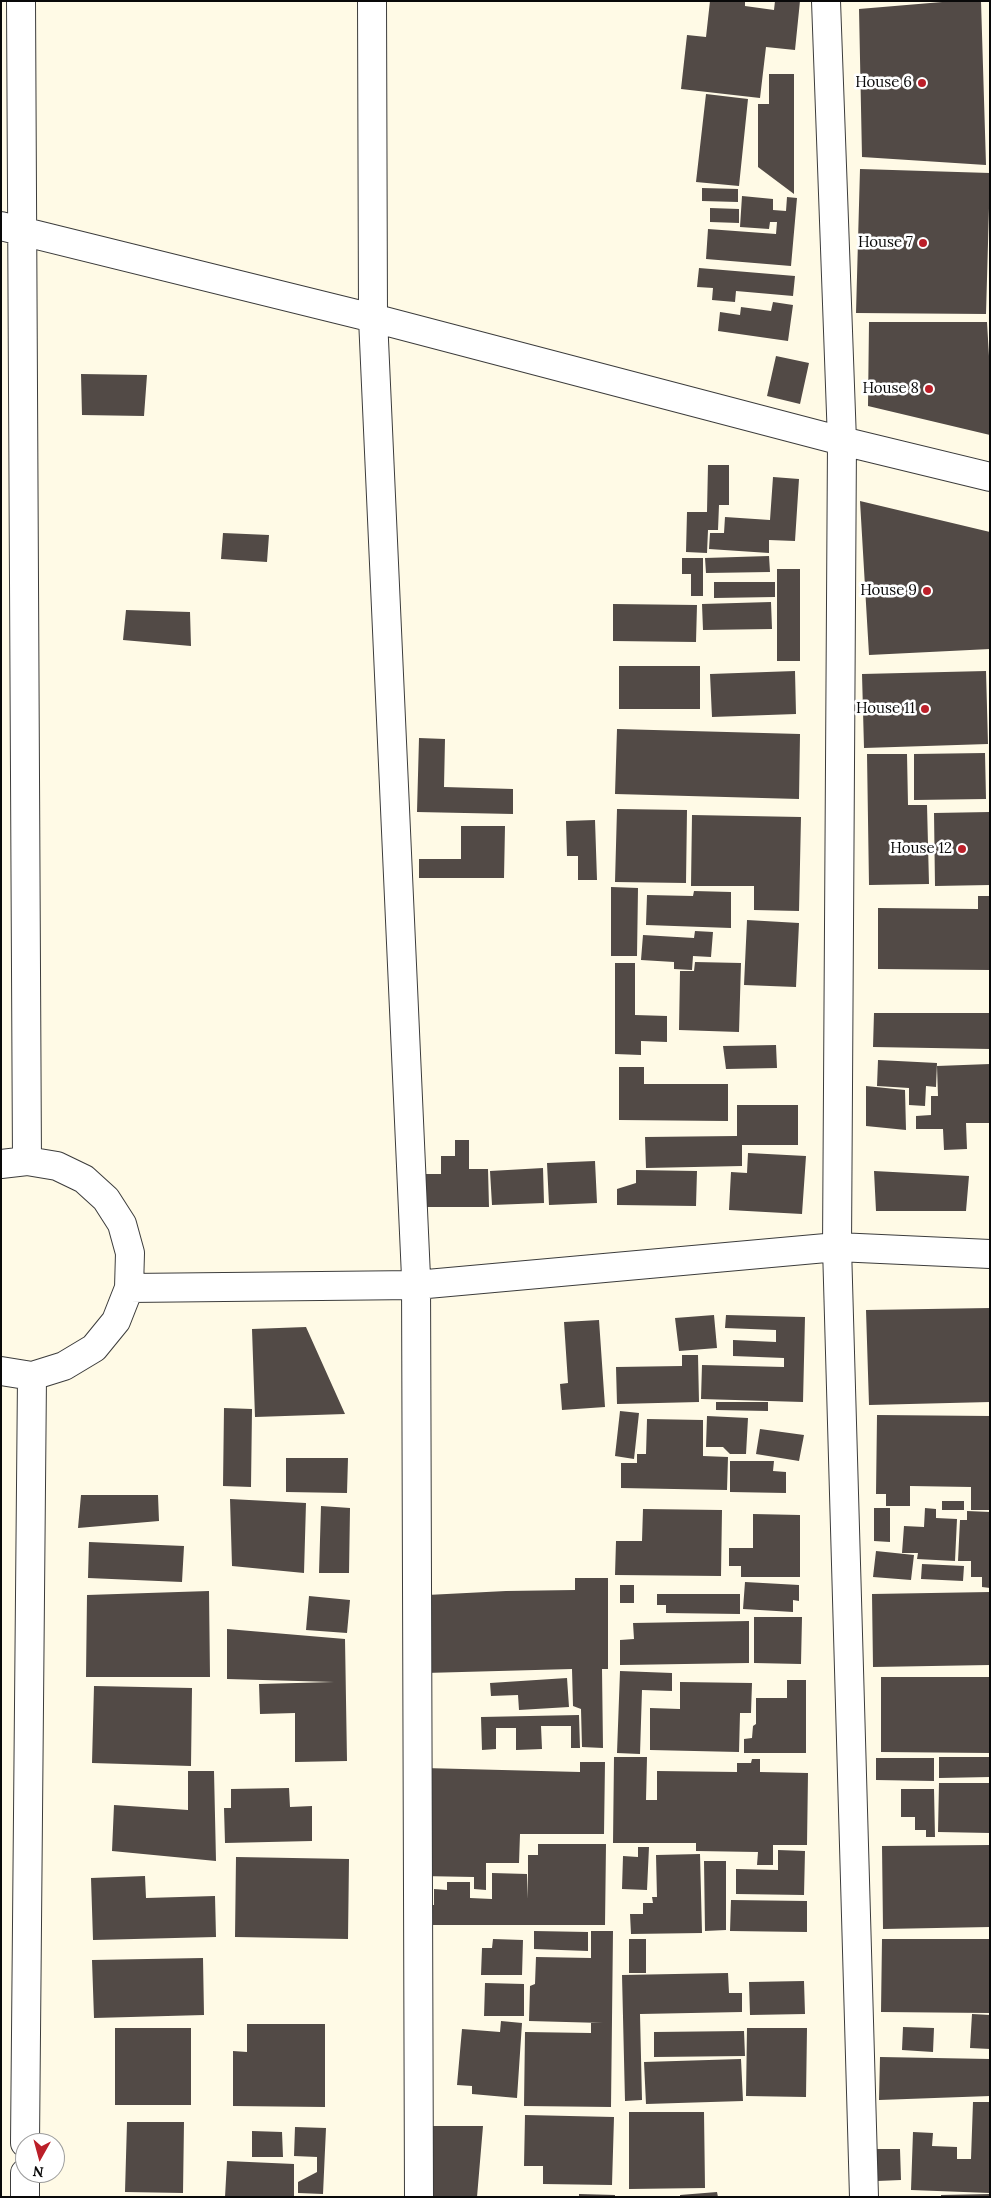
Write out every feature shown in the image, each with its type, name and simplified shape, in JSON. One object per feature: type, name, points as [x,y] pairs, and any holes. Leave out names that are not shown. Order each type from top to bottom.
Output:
[{"type":"street","points":[[1,1371],[32,1376],[64,1366],[94,1348],[116,1321],[129,1288],[130,1253],[122,1224],[106,1199],[84,1179],[56,1166],[14,1163],[12,229],[21,1]]},
{"type":"street","points":[[372,1],[373,318],[416,1285],[419,2197]]},
{"type":"street","points":[[826,1],[842,441],[837,1247],[864,2197]]},
{"type":"street","points":[[12,229],[373,318],[842,441],[990,477]]},
{"type":"street","points":[[129,1288],[416,1285],[837,1247],[990,1254]]},
{"type":"street","points":[[25,2133],[32,1376]]},
{"type":"street","points":[[25,2183],[25,2197]]},
{"type":"building","points":[[710,1],[745,1],[745,6],[774,10],[775,1],[800,1],[795,50],[766,47],[760,98],[681,89],[687,35],[706,37]]},
{"type":"building","name":"House 6","points":[[954,1],[981,1],[986,165],[862,157],[859,9]]},
{"type":"building","points":[[769,74],[794,74],[794,194],[758,167],[758,104],[769,104]]},
{"type":"building","points":[[706,94],[748,99],[739,186],[696,182]]},
{"type":"building","name":"House 7","points":[[860,169],[990,173],[986,314],[856,313]]},
{"type":"building","points":[[702,188],[738,189],[738,202],[702,201]]},
{"type":"building","points":[[742,196],[773,199],[773,210],[786,211],[787,197],[797,198],[791,266],[706,259],[708,229],[776,234],[777,222],[770,222],[769,229],[740,227]]},
{"type":"building","points":[[710,208],[739,209],[739,223],[710,222]]},
{"type":"building","points":[[699,268],[795,276],[793,296],[736,291],[735,302],[712,300],[713,288],[697,287]]},
{"type":"building","points":[[773,302],[793,305],[788,341],[718,331],[720,312],[740,315],[741,307],[771,311]]},
{"type":"building","name":"House 8","points":[[869,322],[987,322],[990,373],[990,435],[868,406]]},
{"type":"building","points":[[776,356],[809,363],[800,404],[767,396]]},
{"type":"building","points":[[81,374],[147,375],[144,416],[82,415]]},
{"type":"building","points":[[708,465],[729,465],[729,505],[719,505],[718,530],[708,530],[707,553],[686,552],[687,512],[707,512]]},
{"type":"building","points":[[773,477],[799,479],[795,541],[769,540],[769,553],[709,549],[710,533],[724,533],[725,517],[770,520]]},
{"type":"building","name":"House 9","points":[[860,501],[990,532],[990,649],[869,655]]},
{"type":"building","points":[[223,533],[269,535],[267,562],[221,559]]},
{"type":"building","points":[[769,556],[770,572],[706,573],[705,558]]},
{"type":"building","points":[[682,558],[703,558],[703,596],[691,596],[691,574],[682,574]]},
{"type":"building","points":[[777,569],[800,569],[800,661],[777,661]]},
{"type":"building","points":[[714,582],[775,582],[775,597],[714,598]]},
{"type":"building","points":[[771,602],[772,629],[703,630],[702,604]]},
{"type":"building","points":[[613,604],[697,605],[696,642],[613,641]]},
{"type":"building","points":[[126,610],[190,612],[191,646],[123,640]]},
{"type":"building","points":[[619,666],[700,666],[700,709],[619,709]]},
{"type":"building","points":[[795,671],[796,714],[712,717],[710,674]]},
{"type":"building","name":"House 11","points":[[986,671],[988,744],[864,748],[862,674]]},
{"type":"building","points":[[617,729],[800,734],[799,799],[615,794]]},
{"type":"building","points":[[419,738],[445,739],[444,787],[513,789],[513,814],[417,812]]},
{"type":"building","points":[[985,753],[986,799],[914,800],[914,754]]},
{"type":"building","points":[[867,754],[907,754],[908,805],[927,805],[929,884],[869,885]]},
{"type":"building","points":[[617,809],[687,810],[686,883],[615,882]]},
{"type":"building","name":"House 12","points":[[990,812],[990,885],[935,886],[934,813]]},
{"type":"building","points":[[692,815],[801,817],[799,911],[754,910],[754,886],[691,886]]},
{"type":"building","points":[[595,820],[597,880],[578,880],[578,856],[567,856],[566,821]]},
{"type":"building","points":[[461,826],[505,826],[504,878],[419,878],[419,859],[461,859]]},
{"type":"building","points":[[611,887],[638,888],[637,956],[611,956]]},
{"type":"building","points":[[694,891],[731,892],[731,928],[646,925],[647,895],[693,896]]},
{"type":"building","points":[[978,896],[990,896],[990,970],[878,969],[878,908],[978,909]]},
{"type":"building","points":[[747,920],[799,923],[796,987],[744,985]]},
{"type":"building","points":[[695,931],[713,932],[711,957],[693,956],[692,970],[674,969],[674,962],[641,960],[643,935],[694,938]]},
{"type":"building","points":[[695,962],[741,963],[739,1032],[679,1030],[680,971],[694,971]]},
{"type":"building","points":[[615,963],[635,963],[635,1015],[667,1016],[667,1042],[641,1041],[641,1055],[615,1054]]},
{"type":"building","points":[[874,1013],[990,1013],[990,1049],[873,1047]]},
{"type":"building","points":[[776,1045],[777,1068],[726,1069],[723,1046]]},
{"type":"building","points":[[878,1060],[937,1063],[936,1087],[926,1086],[925,1106],[909,1105],[909,1088],[877,1086]]},
{"type":"building","points":[[990,1064],[990,1123],[966,1123],[967,1149],[944,1150],[943,1129],[916,1129],[916,1116],[931,1115],[931,1096],[938,1096],[937,1066]]},
{"type":"building","points":[[619,1067],[644,1067],[644,1084],[728,1084],[728,1121],[619,1120]]},
{"type":"building","points":[[866,1086],[905,1090],[906,1130],[866,1126]]},
{"type":"building","points":[[737,1105],[798,1105],[798,1145],[742,1145],[742,1166],[646,1168],[645,1137],[737,1136]]},
{"type":"building","points":[[455,1140],[469,1140],[469,1169],[488,1169],[489,1207],[423,1207],[423,1174],[441,1174],[441,1156],[455,1156]]},
{"type":"building","points":[[748,1153],[806,1156],[802,1214],[729,1210],[731,1172],[747,1173]]},
{"type":"building","points":[[595,1161],[597,1203],[549,1205],[547,1163]]},
{"type":"building","points":[[543,1168],[544,1203],[492,1205],[490,1171]]},
{"type":"building","points":[[636,1170],[697,1171],[696,1206],[617,1205],[617,1189],[636,1183]]},
{"type":"building","points":[[874,1171],[969,1176],[966,1211],[876,1211]]},
{"type":"building","points":[[990,1308],[990,1402],[869,1405],[866,1310]]},
{"type":"building","points":[[714,1315],[717,1348],[679,1351],[675,1318]]},
{"type":"building","points":[[726,1315],[805,1317],[803,1402],[701,1399],[702,1365],[784,1367],[784,1358],[733,1356],[733,1340],[776,1342],[776,1330],[725,1328]]},
{"type":"building","points":[[599,1320],[605,1407],[562,1410],[560,1384],[568,1383],[564,1322]]},
{"type":"building","points":[[306,1327],[345,1414],[255,1417],[252,1329]]},
{"type":"building","points":[[682,1355],[698,1355],[699,1402],[617,1404],[616,1367],[682,1366]]},
{"type":"building","points":[[716,1402],[768,1402],[768,1411],[716,1410]]},
{"type":"building","points":[[224,1408],[252,1409],[251,1487],[223,1486]]},
{"type":"building","points":[[620,1411],[639,1413],[634,1459],[615,1456]]},
{"type":"building","points":[[877,1415],[990,1416],[990,1510],[971,1510],[971,1487],[910,1486],[910,1506],[886,1506],[886,1494],[876,1494]]},
{"type":"building","points":[[707,1416],[748,1418],[746,1454],[730,1454],[723,1447],[706,1447]]},
{"type":"building","points":[[647,1419],[703,1420],[703,1456],[728,1457],[727,1490],[621,1488],[621,1463],[637,1463],[637,1454],[646,1454]]},
{"type":"building","points":[[760,1429],[804,1435],[799,1461],[756,1454]]},
{"type":"building","points":[[286,1458],[348,1458],[347,1493],[286,1492]]},
{"type":"building","points":[[730,1461],[774,1461],[773,1471],[786,1472],[786,1493],[730,1492]]},
{"type":"building","points":[[81,1495],[158,1495],[159,1521],[78,1528]]},
{"type":"building","points":[[230,1499],[306,1503],[304,1573],[232,1566]]},
{"type":"building","points":[[942,1501],[964,1501],[964,1510],[942,1510]]},
{"type":"building","points":[[321,1506],[350,1508],[349,1573],[319,1573]]},
{"type":"building","points":[[874,1508],[890,1508],[890,1542],[874,1541]]},
{"type":"building","points":[[925,1508],[936,1509],[936,1518],[957,1519],[955,1561],[917,1559],[918,1553],[902,1553],[904,1526],[924,1527]]},
{"type":"building","points":[[643,1509],[722,1510],[721,1576],[615,1575],[616,1541],[642,1541]]},
{"type":"building","points":[[967,1511],[990,1512],[990,1588],[982,1587],[982,1577],[971,1577],[971,1561],[958,1561],[960,1520],[967,1520]]},
{"type":"building","points":[[753,1514],[800,1515],[800,1577],[741,1577],[741,1566],[729,1566],[729,1548],[753,1548]]},
{"type":"building","points":[[89,1542],[184,1546],[182,1582],[88,1578]]},
{"type":"building","points":[[876,1551],[914,1555],[911,1580],[873,1577]]},
{"type":"building","points":[[922,1564],[964,1566],[963,1581],[921,1579]]},
{"type":"building","points":[[575,1578],[608,1578],[608,1669],[602,1669],[603,1748],[582,1747],[581,1709],[573,1706],[572,1669],[425,1673],[427,1595],[575,1590]]},
{"type":"building","points":[[745,1582],[799,1585],[799,1601],[793,1600],[793,1612],[743,1609]]},
{"type":"building","points":[[620,1585],[634,1585],[634,1603],[620,1603]]},
{"type":"building","points":[[209,1591],[210,1677],[86,1677],[87,1595]]},
{"type":"building","points":[[990,1592],[990,1665],[873,1667],[872,1594]]},
{"type":"building","points":[[657,1594],[740,1594],[740,1614],[666,1613],[666,1605],[657,1605]]},
{"type":"building","points":[[309,1596],[350,1600],[347,1633],[306,1630]]},
{"type":"building","points":[[754,1617],[802,1617],[801,1664],[754,1663]]},
{"type":"building","points":[[749,1621],[749,1663],[620,1665],[620,1640],[634,1639],[633,1623]]},
{"type":"building","points":[[227,1629],[345,1639],[347,1761],[295,1762],[295,1713],[260,1714],[259,1684],[334,1682],[227,1679]]},
{"type":"building","points":[[620,1671],[672,1673],[672,1691],[642,1690],[640,1754],[617,1753]]},
{"type":"building","points":[[881,1677],[990,1677],[990,1753],[881,1752]]},
{"type":"building","points":[[567,1678],[569,1707],[519,1710],[518,1695],[491,1696],[490,1683]]},
{"type":"building","points":[[787,1680],[806,1680],[806,1753],[744,1753],[744,1739],[752,1738],[753,1726],[756,1724],[756,1698],[787,1698]]},
{"type":"building","points":[[680,1682],[752,1683],[751,1713],[740,1713],[739,1752],[650,1750],[650,1708],[680,1709]]},
{"type":"building","points":[[94,1686],[192,1688],[191,1766],[92,1763]]},
{"type":"building","points":[[579,1715],[580,1748],[571,1748],[571,1726],[541,1726],[542,1749],[516,1750],[516,1728],[496,1728],[496,1749],[482,1750],[481,1717]]},
{"type":"building","points":[[614,1757],[647,1757],[646,1800],[657,1800],[657,1771],[737,1772],[737,1763],[751,1763],[752,1759],[760,1759],[760,1772],[808,1773],[807,1845],[773,1845],[773,1865],[757,1865],[758,1852],[696,1851],[696,1843],[613,1843]]},
{"type":"building","points":[[939,1757],[990,1757],[990,1777],[939,1778]]},
{"type":"building","points":[[876,1758],[934,1758],[934,1781],[876,1780]]},
{"type":"building","points":[[580,1762],[605,1762],[604,1834],[520,1834],[519,1863],[486,1863],[486,1890],[474,1889],[474,1877],[421,1876],[424,1768],[580,1772]]},
{"type":"building","points":[[188,1771],[214,1771],[216,1861],[112,1851],[114,1805],[188,1810]]},
{"type":"building","points":[[939,1783],[990,1783],[990,1833],[938,1832]]},
{"type":"building","points":[[289,1788],[290,1807],[312,1806],[312,1841],[225,1843],[224,1808],[231,1808],[231,1789]]},
{"type":"building","points":[[901,1789],[934,1789],[935,1837],[926,1837],[926,1830],[915,1830],[915,1817],[901,1817]]},
{"type":"building","points":[[538,1844],[606,1844],[605,1925],[429,1925],[429,1905],[434,1905],[434,1889],[447,1890],[447,1882],[470,1882],[470,1898],[492,1899],[492,1873],[527,1874],[528,1899],[528,1855],[538,1855]]},
{"type":"building","points":[[990,1845],[990,1927],[883,1929],[882,1846]]},
{"type":"building","points":[[638,1847],[649,1847],[647,1890],[622,1889],[623,1856],[638,1857]]},
{"type":"building","points":[[778,1850],[805,1851],[804,1895],[736,1894],[736,1869],[778,1870]]},
{"type":"building","points":[[700,1854],[702,1933],[631,1934],[630,1914],[643,1914],[643,1903],[653,1903],[652,1897],[657,1897],[656,1855]]},
{"type":"building","points":[[236,1857],[349,1859],[348,1939],[235,1937]]},
{"type":"building","points":[[704,1861],[726,1861],[726,1930],[705,1931]]},
{"type":"building","points":[[145,1876],[146,1898],[215,1896],[216,1937],[93,1940],[91,1878]]},
{"type":"building","points":[[731,1900],[807,1901],[807,1932],[730,1931]]},
{"type":"building","points":[[534,1931],[588,1932],[588,1951],[534,1949]]},
{"type":"building","points":[[591,1931],[613,1931],[611,2107],[524,2106],[525,2032],[591,2033],[591,2023],[603,2023],[529,2021],[530,1986],[535,1984],[536,1957],[591,1958]]},
{"type":"building","points":[[493,1939],[523,1940],[522,1975],[481,1975],[482,1948],[492,1948]]},
{"type":"building","points":[[629,1939],[646,1939],[646,1973],[629,1973]]},
{"type":"building","points":[[882,1939],[990,1939],[990,2013],[881,2012]]},
{"type":"building","points":[[203,1958],[204,2015],[94,2018],[92,1960]]},
{"type":"building","points":[[728,1973],[729,1993],[742,1993],[742,2012],[640,2014],[642,2100],[625,2101],[622,1975]]},
{"type":"building","points":[[804,1981],[805,2014],[750,2015],[749,1982]]},
{"type":"building","points":[[485,1983],[524,1984],[524,2016],[484,2016]]},
{"type":"building","points":[[972,2014],[990,2015],[990,2049],[970,2048]]},
{"type":"building","points":[[501,2021],[522,2023],[517,2098],[472,2094],[472,2086],[457,2085],[462,2029],[500,2032]]},
{"type":"building","points":[[247,2024],[325,2024],[325,2107],[233,2106],[233,2051],[247,2052]]},
{"type":"building","points":[[903,2027],[934,2028],[933,2052],[902,2050]]},
{"type":"building","points":[[115,2028],[191,2028],[191,2105],[115,2105]]},
{"type":"building","points":[[747,2028],[807,2028],[806,2097],[746,2096]]},
{"type":"building","points":[[744,2031],[745,2056],[654,2057],[654,2032]]},
{"type":"building","points":[[880,2057],[990,2059],[990,2096],[879,2100]]},
{"type":"building","points":[[741,2059],[743,2101],[646,2104],[644,2062]]},
{"type":"building","points":[[973,2102],[990,2102],[990,2193],[911,2190],[913,2132],[933,2133],[932,2146],[957,2147],[957,2159],[971,2159]]},
{"type":"building","points":[[629,2112],[704,2112],[705,2188],[629,2189]]},
{"type":"building","points":[[525,2115],[614,2117],[612,2185],[543,2184],[543,2166],[524,2166]]},
{"type":"building","points":[[127,2122],[184,2122],[183,2193],[125,2192]]},
{"type":"building","points":[[429,2126],[483,2126],[477,2197],[427,2197]]},
{"type":"building","points":[[295,2127],[326,2128],[323,2194],[298,2193],[298,2182],[317,2172],[317,2157],[294,2156]]},
{"type":"building","points":[[252,2131],[282,2132],[283,2157],[252,2157]]},
{"type":"building","points":[[876,2149],[900,2149],[901,2180],[877,2181]]},
{"type":"building","points":[[227,2161],[294,2164],[294,2197],[225,2197]]},
{"type":"building","points":[[717,2192],[718,2197],[680,2197],[680,2195]]},
{"type":"building","points":[[579,2194],[615,2195],[615,2197],[579,2197]]},
{"type":"building","points":[[990,2194],[990,2197],[941,2197],[941,2195]]},
{"type":"place","name":"House 6","points":[[922,83]]},
{"type":"place","name":"House 7","points":[[923,243]]},
{"type":"place","name":"House 8","points":[[929,389]]},
{"type":"place","name":"House 9","points":[[927,591]]},
{"type":"place","name":"House 11","points":[[925,709]]},
{"type":"place","name":"House 12","points":[[962,849]]}]
